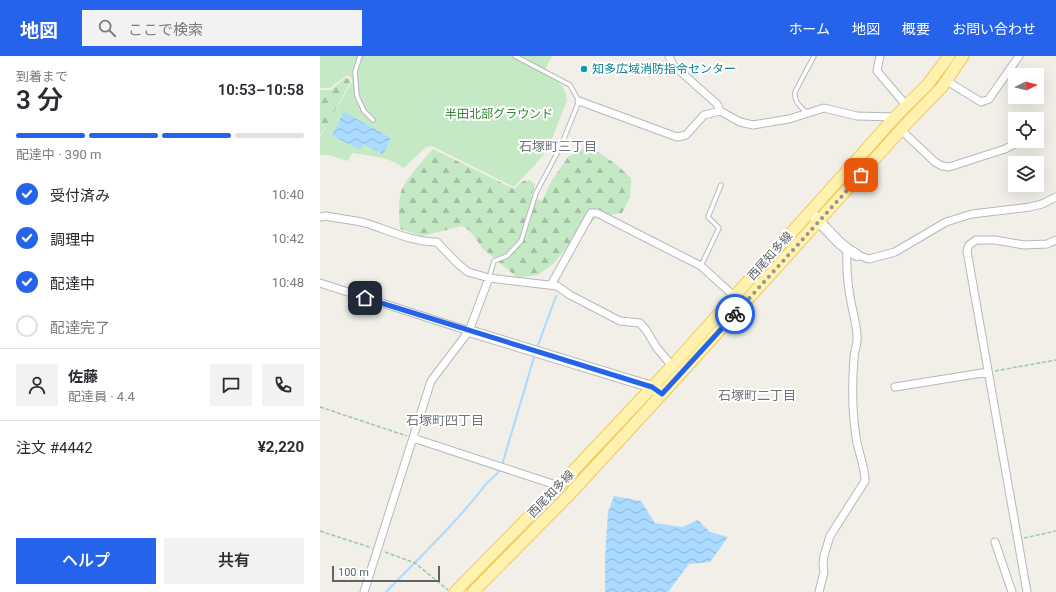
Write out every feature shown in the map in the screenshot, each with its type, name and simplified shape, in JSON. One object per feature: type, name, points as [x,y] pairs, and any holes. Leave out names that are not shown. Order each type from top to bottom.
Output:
[{"type":"main road","name":"西尾知多線","points":[[455,592],[559,486],[672,366],[895,117],[928,84],[949,56]]},
{"type":"main road","name":"西尾知多線","points":[[473,592],[569,495],[662,394],[947,81],[963,56]]},
{"type":"street","points":[[669,56],[673,66],[717,104],[720,111],[740,122],[753,125],[790,119],[824,108],[857,116],[895,117]]},
{"type":"street","points":[[880,56],[877,71],[906,105]]},
{"type":"street","points":[[947,81],[981,102],[989,99],[1019,56]]},
{"type":"street","points":[[578,102],[677,137],[686,135],[704,115],[720,111]]},
{"type":"street","points":[[901,130],[942,166],[949,167],[1008,148]]},
{"type":"street","points":[[810,212],[847,250],[869,259],[890,254],[910,244],[946,222],[972,214],[1030,207],[1042,204],[1056,196]]},
{"type":"street","points":[[551,285],[591,213],[597,213],[701,266],[734,296]]},
{"type":"street","points":[[320,217],[326,216],[367,224],[408,238],[424,242],[437,242],[468,272],[489,278],[557,286],[570,295],[620,321],[640,323],[657,348],[672,366]]},
{"type":"street","points":[[1027,592],[967,251],[969,245],[976,240],[995,240],[1024,245],[1047,244],[1056,240]]},
{"type":"street","points":[[819,592],[824,572],[824,556],[830,536],[865,482],[865,472],[856,437],[852,389],[854,356],[858,339],[848,287],[846,270],[847,250]]},
{"type":"street","points":[[364,592],[431,381],[469,331],[489,278]]},
{"type":"street","points":[[320,284],[652,387],[662,394]]},
{"type":"street","points":[[895,387],[988,372]]},
{"type":"street","points":[[413,438],[559,486]]},
{"type":"street","points":[[995,542],[1012,592]]},
{"type":"lane","points":[[360,56],[354,72],[357,96],[364,111],[373,120]]},
{"type":"lane","points":[[489,278],[494,261],[507,256],[521,241],[536,193],[561,146],[578,102],[570,85],[515,56]]},
{"type":"lane","points":[[807,113],[794,98],[795,92],[814,56]]},
{"type":"lane","points":[[701,266],[719,228],[708,217],[721,185]]},
{"type":"path","points":[[988,372],[1056,360]]},
{"type":"path","points":[[320,407],[413,438]]},
{"type":"path","points":[[320,531],[415,562],[450,592]]},
{"type":"path","points":[[1017,539],[1056,531]]},
{"type":"green space","name":"半田北部グラウンド","points":[[320,56],[552,56],[543,73],[560,84],[565,90],[567,100],[548,149],[514,187],[432,146],[426,147],[404,168],[392,161],[352,153],[348,161],[328,155],[320,155],[320,137],[352,82],[351,77],[346,76],[330,88],[320,88]]},
{"type":"green space","points":[[345,78],[349,79],[350,83],[320,135],[320,90],[331,90]]},
{"type":"green space","points":[[589,146],[617,165],[631,178],[630,198],[622,213],[597,217],[571,242],[554,263],[538,275],[518,278],[483,249],[470,231],[462,226],[422,236],[400,229],[399,206],[403,187],[433,149],[514,189],[523,181],[530,180],[535,185],[531,196],[542,201],[552,180],[569,156]]},
{"type":"water","points":[[344,112],[391,138],[383,154],[363,144],[360,150],[332,135]]},
{"type":"water","points":[[614,496],[641,501],[655,523],[682,527],[698,520],[710,532],[728,537],[710,562],[689,564],[668,592],[605,592],[605,558],[608,512]]},
{"type":"waterway","points":[[537,348],[556,296]]},
{"type":"waterway","points":[[502,465],[535,354]]},
{"type":"waterway","points":[[386,592],[425,553],[500,469]]},
{"type":"way so far","points":[[735,314],[861,175]]},
{"type":"place","name":"知多広域消防指令センター","points":[[584,69]]},
{"type":"district","name":"石塚町三丁目","points":[[558,146]]},
{"type":"district","name":"石塚町二丁目","points":[[757,395]]},
{"type":"district","name":"石塚町四丁目","points":[[445,420]]},
{"type":"route","points":[[365,298],[652,387],[662,394],[735,314]]}]
